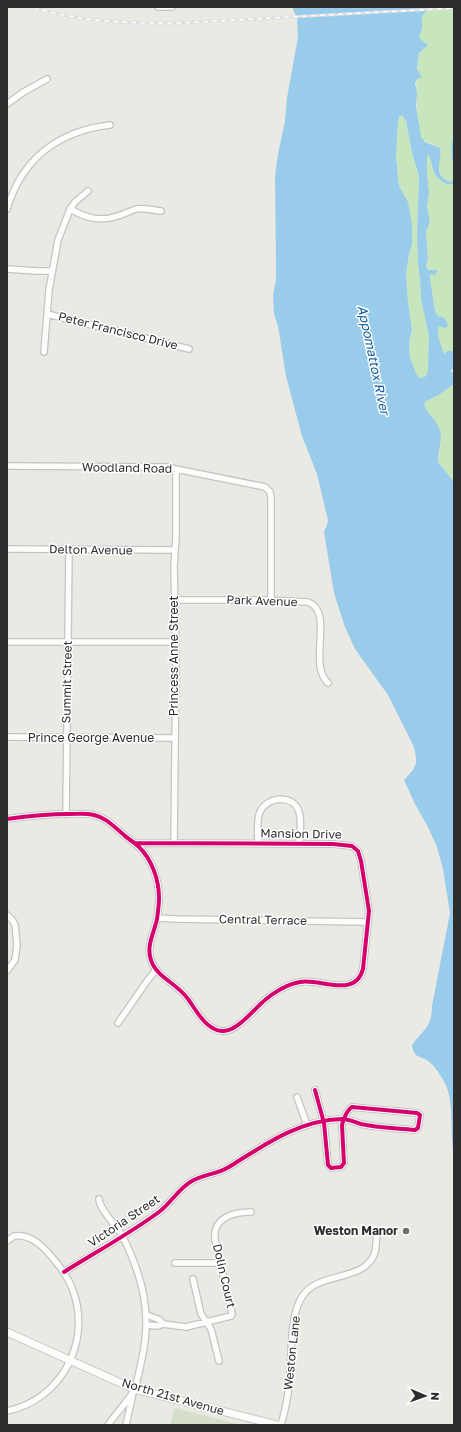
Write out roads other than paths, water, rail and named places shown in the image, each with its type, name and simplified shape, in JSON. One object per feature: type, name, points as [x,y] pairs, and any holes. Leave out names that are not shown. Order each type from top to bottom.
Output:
[{"type":"street","points":[[158,7],[172,7]]},
{"type":"street","points":[[7,104],[22,93],[47,79]]},
{"type":"street","points":[[7,209],[19,180],[32,162],[46,148],[61,139],[80,131],[110,125]]},
{"type":"street","points":[[44,352],[52,270],[62,229],[70,209],[78,199],[88,191]]},
{"type":"street","points":[[70,209],[85,216],[100,220],[141,209],[161,211]]},
{"type":"street","points":[[7,269],[37,271],[52,270]]},
{"type":"street","name":"Peter Francisco Drive","points":[[47,314],[189,349]]},
{"type":"street","name":"Woodland Road","points":[[7,466],[166,467],[265,487],[270,492],[271,498],[270,600]]},
{"type":"street","name":"Princess Anne Street","points":[[174,843],[174,600],[176,469]]},
{"type":"street","name":"Delton Avenue","points":[[7,549],[175,550]]},
{"type":"street","name":"Summit Street","points":[[66,814],[69,550]]},
{"type":"street","name":"Park Avenue","points":[[174,600],[270,600],[308,602],[312,604],[317,609],[322,621],[320,668],[321,674],[328,683]]},
{"type":"street","points":[[7,642],[175,642]]},
{"type":"street","name":"Prince George Avenue","points":[[7,737],[174,738]]},
{"type":"street","points":[[258,844],[258,816],[260,811],[268,803],[282,799],[295,805],[299,812],[299,844]]},
{"type":"street","points":[[7,819],[66,814],[87,814],[101,817],[139,847],[147,857],[157,878],[159,898],[157,918],[151,937],[149,953],[156,970],[142,986],[118,1023]]},
{"type":"street","name":"Mansion Drive","points":[[134,843],[349,845],[358,851],[364,874],[369,907],[368,922],[363,969],[361,976],[355,983],[348,986],[306,981],[294,983],[266,999],[243,1021],[223,1032],[217,1030],[205,1021],[185,994],[156,970]]},
{"type":"street","points":[[7,915],[15,925],[17,945],[15,960],[7,971]]},
{"type":"street","name":"Central Terrace","points":[[157,918],[368,922]]},
{"type":"street","points":[[315,1090],[324,1121],[328,1165],[331,1168],[339,1168],[344,1163],[342,1125],[345,1119]]},
{"type":"street","points":[[297,1097],[307,1125]]},
{"type":"street","name":"Victoria Street","points":[[64,1272],[159,1211],[193,1180],[221,1171],[277,1137],[307,1125],[324,1121],[345,1119],[371,1125],[415,1130],[418,1128],[420,1115],[417,1113],[352,1107],[349,1109],[345,1119]]},
{"type":"street","points":[[99,1199],[101,1207],[122,1236],[137,1268],[145,1299],[147,1315],[144,1353],[126,1425]]},
{"type":"street","name":"Dolin Court","points":[[207,1323],[230,1317],[232,1314],[215,1235],[216,1227],[222,1220],[238,1212],[251,1212]]},
{"type":"street","name":"Weston Lane","points":[[281,1425],[286,1411],[295,1316],[300,1300],[303,1294],[313,1285],[358,1270],[367,1265],[375,1251],[377,1231]]},
{"type":"street","points":[[7,1241],[14,1236],[24,1236],[39,1244],[47,1251],[68,1279],[75,1296],[78,1318],[77,1342],[71,1360],[62,1376],[48,1391],[32,1402],[7,1411]]},
{"type":"street","points":[[175,1263],[221,1263]]},
{"type":"street","points":[[193,1279],[201,1314],[210,1329],[219,1361]]},
{"type":"street","points":[[147,1315],[160,1320],[163,1324]]},
{"type":"street","points":[[147,1326],[158,1326],[163,1324],[186,1327],[207,1323]]},
{"type":"street","name":"North 21st Avenue","points":[[7,1332],[134,1389],[277,1425]]},
{"type":"street","points":[[108,1425],[134,1389]]},
{"type":"water","name":"Appomattox River","points":[[292,7],[427,8],[426,12],[422,16],[422,28],[419,38],[428,45],[419,53],[417,69],[422,77],[417,79],[415,83],[417,93],[416,106],[421,137],[425,142],[440,148],[441,153],[439,171],[444,179],[450,182],[454,180],[453,184],[446,184],[440,180],[434,172],[430,158],[427,155],[429,192],[427,207],[430,221],[426,232],[428,260],[426,265],[428,270],[438,271],[435,275],[431,274],[430,278],[435,311],[438,316],[444,318],[448,324],[445,328],[439,326],[438,336],[440,343],[445,354],[447,351],[454,351],[454,368],[450,371],[454,373],[454,384],[439,395],[426,401],[424,405],[437,424],[441,434],[438,462],[454,482],[454,1155],[451,1105],[446,1086],[432,1065],[414,1053],[412,1045],[429,1024],[432,1014],[432,1006],[450,913],[443,869],[437,847],[404,780],[413,770],[416,763],[414,747],[388,695],[355,649],[345,627],[334,593],[324,532],[328,520],[317,474],[302,436],[286,376],[278,326],[274,314],[273,295],[276,280],[275,176],[298,37],[297,18]],"holes":[[[402,115],[406,121],[412,153],[419,176],[417,235],[418,265],[421,299],[429,336],[428,371],[427,375],[421,378],[419,378],[415,371],[410,357],[409,342],[412,330],[406,274],[412,245],[412,224],[408,202],[399,186],[396,156],[399,117]]]},
{"type":"water","points":[[454,134],[454,169],[451,152]]},
{"type":"railway","points":[[34,7],[88,19],[161,23],[454,8]]},
{"type":"place","name":"Weston Manor","points":[[406,1231]]}]
